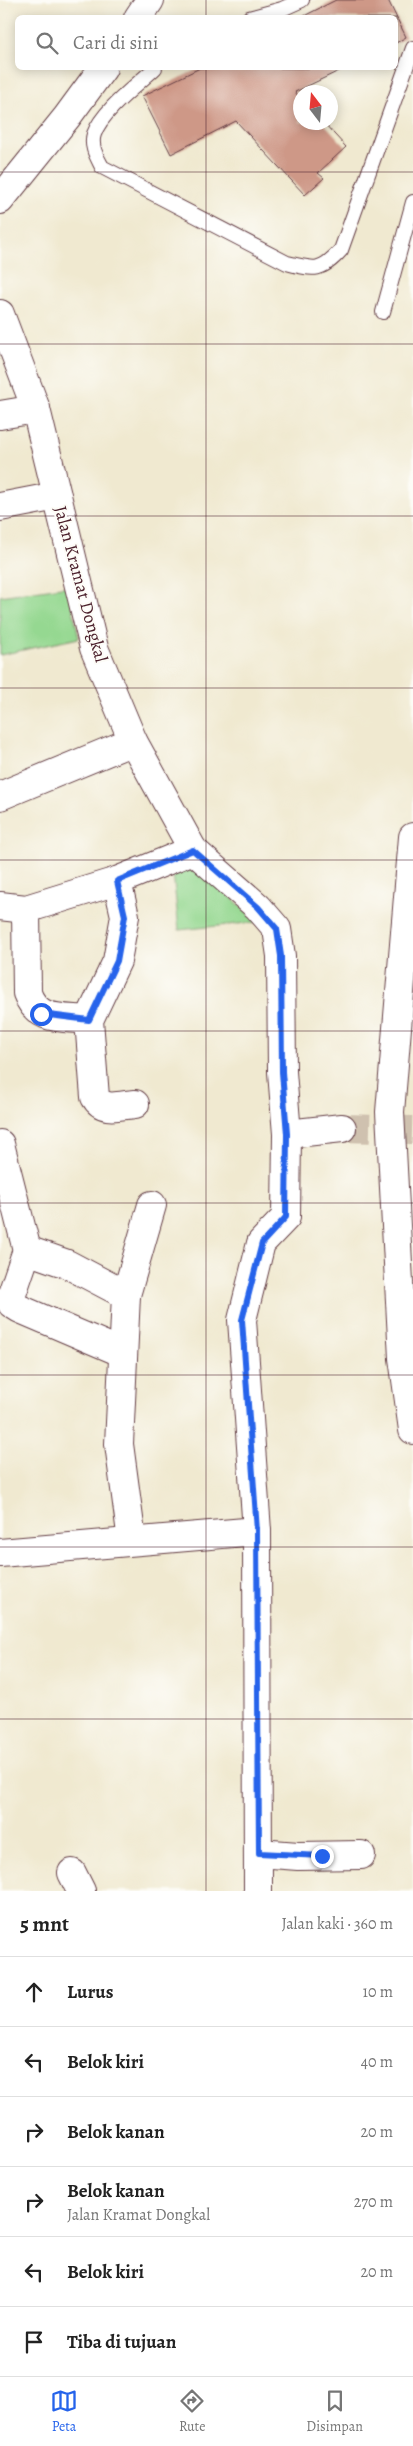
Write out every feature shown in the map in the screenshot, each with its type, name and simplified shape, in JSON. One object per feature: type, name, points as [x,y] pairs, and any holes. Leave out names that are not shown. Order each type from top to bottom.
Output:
[{"type":"main road","points":[[140,15],[150,0]]},
{"type":"main road","points":[[0,200],[67,117],[101,70]]},
{"type":"main road","name":"Jalan Kramat Dongkal","points":[[0,314],[36,410],[94,648],[133,741],[193,850],[258,907],[277,929],[281,956],[282,1072],[287,1134],[286,1217],[262,1243],[242,1320],[257,1531],[258,1891]]},
{"type":"main road","points":[[0,415],[36,410]]},
{"type":"main road","points":[[0,507],[57,496]]},
{"type":"main road","points":[[0,796],[133,741]]},
{"type":"main road","points":[[413,838],[390,1112],[403,1358],[413,1430]]},
{"type":"main road","points":[[89,1020],[41,1014],[31,1005],[27,993],[13,908],[117,881],[193,850]]},
{"type":"main road","points":[[117,881],[125,916],[117,961],[89,1020],[97,1101],[104,1107],[135,1104]]},
{"type":"main road","points":[[287,1134],[342,1128]]},
{"type":"main road","points":[[0,1144],[26,1250],[11,1297],[12,1304],[123,1353]]},
{"type":"main road","points":[[132,1541],[119,1444],[126,1295],[152,1205]]},
{"type":"main road","points":[[26,1250],[67,1264],[126,1295]]},
{"type":"main road","points":[[0,1553],[257,1531]]},
{"type":"main road","points":[[259,1853],[298,1856],[361,1855]]},
{"type":"lane","points":[[256,15],[281,5],[302,0]]},
{"type":"lane","points":[[153,70],[106,115],[93,135],[94,152],[102,167],[287,263],[314,270],[329,264],[341,250],[413,48]]},
{"type":"lane","points":[[383,312],[413,202]]},
{"type":"green space","points":[[68,586],[79,638],[0,655],[0,596]]},
{"type":"green space","points":[[190,857],[257,922],[179,930],[172,864]]},
{"type":"building","points":[[336,0],[388,0],[395,15],[306,15]]},
{"type":"building","points":[[398,21],[406,37],[398,42]]},
{"type":"building","points":[[196,70],[341,70],[310,85],[293,85],[293,130],[330,130],[346,147],[318,173],[324,178],[305,195],[236,121],[171,154],[142,96]]},
{"type":"tunnel","points":[[342,1128],[413,1130]]},
{"type":"route","points":[[41,1014],[89,1020],[117,961],[125,916],[117,881],[193,850],[258,907],[277,929],[281,956],[282,1072],[287,1134],[286,1217],[262,1243],[242,1320],[257,1531],[259,1853],[322,1856]]}]
